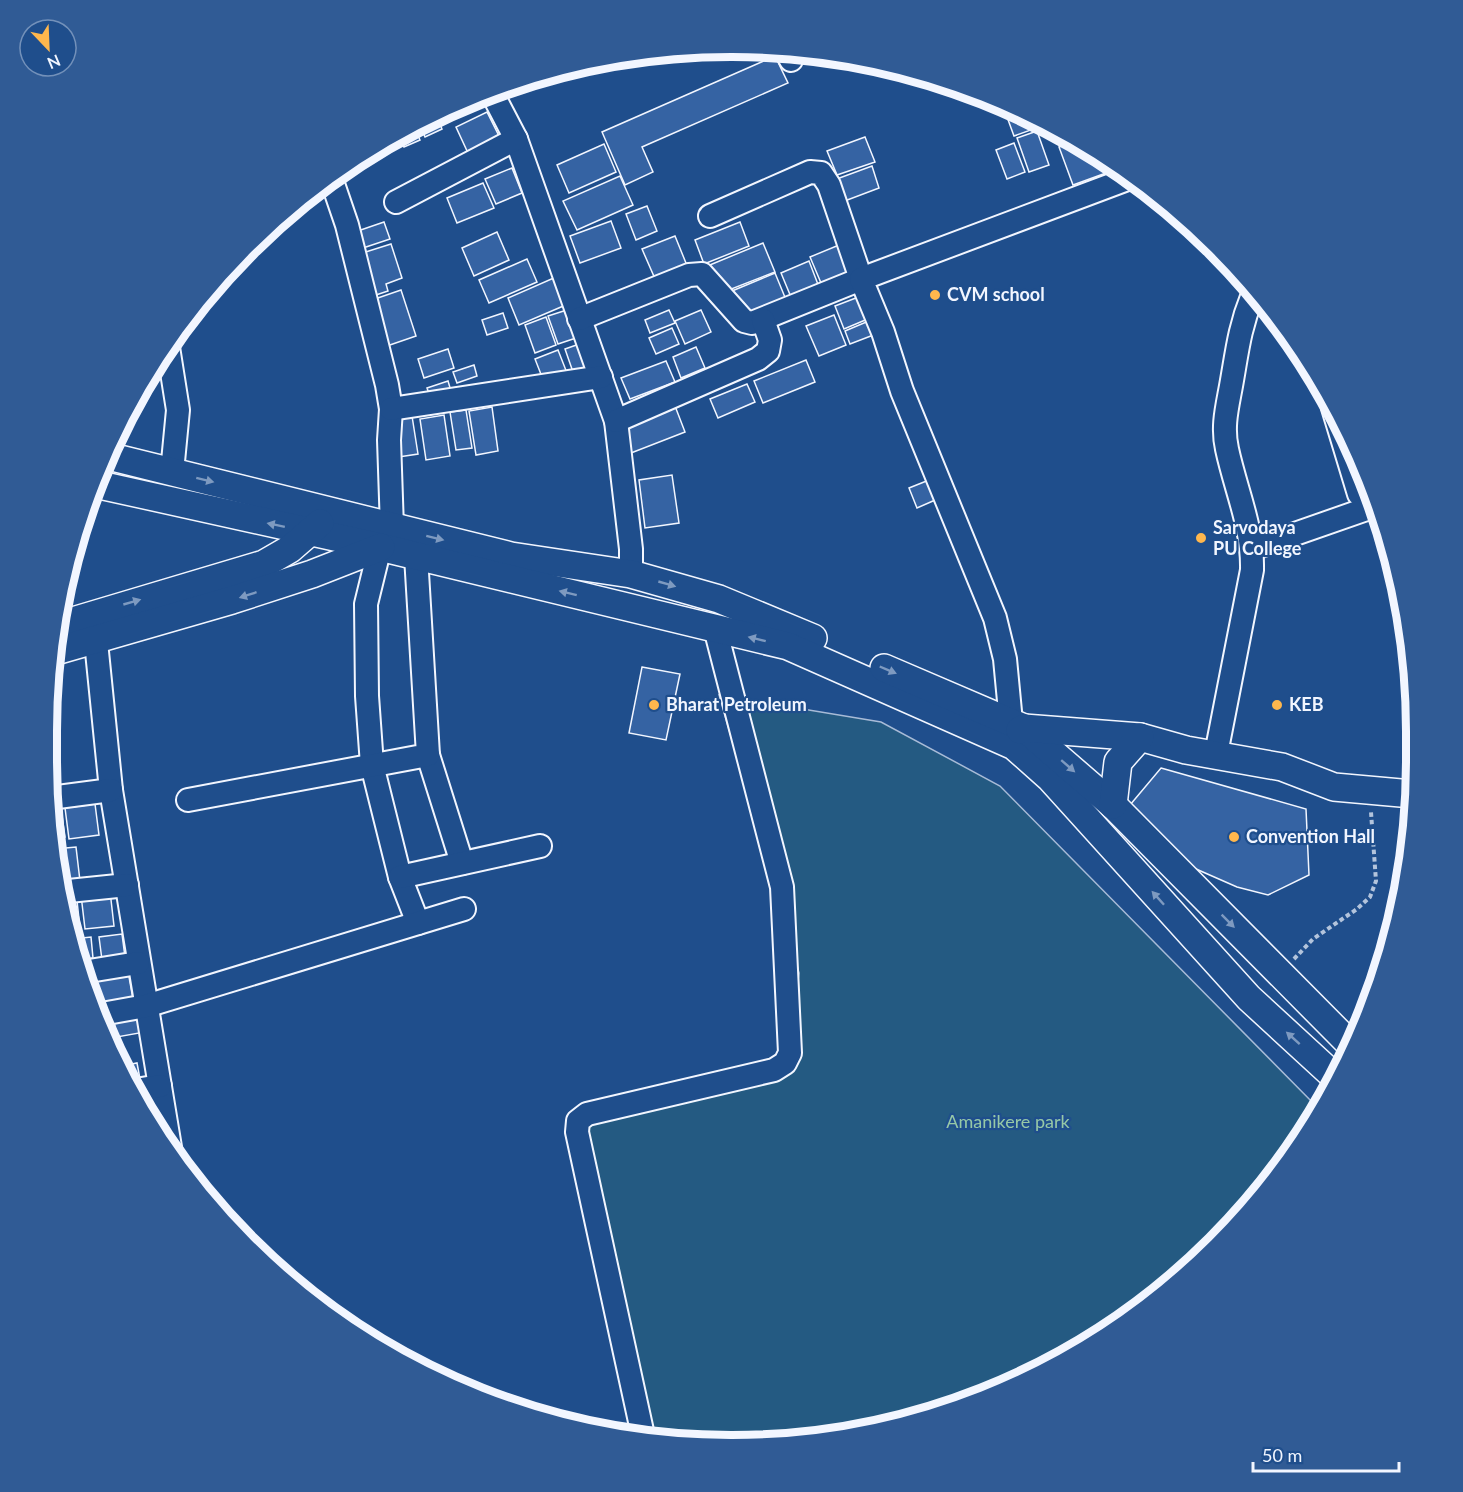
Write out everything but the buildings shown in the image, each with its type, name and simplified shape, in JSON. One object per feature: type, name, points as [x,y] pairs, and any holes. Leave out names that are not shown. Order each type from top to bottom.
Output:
[{"type":"main road","points":[[115,458],[329,512],[387,537],[416,556],[788,646],[1012,730],[1140,737],[1186,750],[1282,767],[1334,787],[1405,793]]},
{"type":"main road","points":[[103,486],[312,532],[387,537],[631,574],[719,599],[1012,730],[1113,805],[1345,1039]]},
{"type":"main road","points":[[63,646],[95,627],[264,564],[290,549],[312,532],[329,512]]},
{"type":"main road","points":[[66,626],[95,627],[282,584],[387,537]]},
{"type":"main road","points":[[1012,730],[1014,746],[1050,778],[1249,998],[1329,1072]]},
{"type":"main road","points":[[1113,805],[1118,762],[1140,737]]},
{"type":"street","points":[[496,100],[516,139],[616,421],[631,549],[631,574]]},
{"type":"street","points":[[396,202],[516,139]]},
{"type":"street","points":[[710,216],[810,172],[821,173],[829,185],[902,391],[995,618],[1005,659],[1012,730]]},
{"type":"street","points":[[579,319],[688,275],[702,274],[744,321],[752,323],[861,279],[1121,181]]},
{"type":"street","points":[[334,187],[347,225],[391,410],[387,537],[366,604],[366,696],[372,765],[400,877],[418,923]]},
{"type":"street","points":[[1216,754],[1252,570],[1249,523],[1227,448],[1223,420],[1240,325],[1250,301]]},
{"type":"street","points":[[616,421],[758,359],[768,351],[770,340],[763,320]]},
{"type":"street","points":[[170,359],[178,410],[172,472]]},
{"type":"street","points":[[391,410],[601,377]]},
{"type":"street","points":[[1252,549],[1365,501]]},
{"type":"street","points":[[416,556],[428,755],[462,863]]},
{"type":"street","points":[[95,627],[111,789],[167,1129]]},
{"type":"street","points":[[642,1429],[577,1132],[578,1121],[587,1114],[774,1070],[785,1064],[790,1053],[782,887],[716,628]]},
{"type":"street","points":[[188,800],[428,755]]},
{"type":"street","points":[[58,797],[111,789]]},
{"type":"street","points":[[400,877],[540,846]]},
{"type":"street","points":[[70,891],[127,885]]},
{"type":"street","points":[[106,1013],[146,1006],[464,909]]},
{"type":"street","points":[[91,971],[138,963]]},
{"type":"street","points":[[142,1089],[160,1086]]},
{"type":"path","points":[[1280,974],[1313,939],[1357,909],[1370,897],[1376,881],[1370,820],[1374,790]]},
{"type":"green space","name":"Amanikere park","points":[[719,695],[881,722],[1000,786],[1313,1103],[1267,1171],[1239,1205],[1176,1268],[1106,1321],[1069,1345],[1030,1365],[990,1384],[948,1399],[863,1422],[776,1434],[687,1434],[643,1429],[569,1115],[787,1065],[799,973]]},
{"type":"place","name":"CVM school","points":[[935,295]]},
{"type":"place","name":"Sarvodaya PU College","points":[[1201,538]]},
{"type":"place","name":"Bharat Petroleum","points":[[654,705]]},
{"type":"place","name":"KEB","points":[[1277,705]]},
{"type":"place","name":"Convention Hall","points":[[1234,837]]}]
